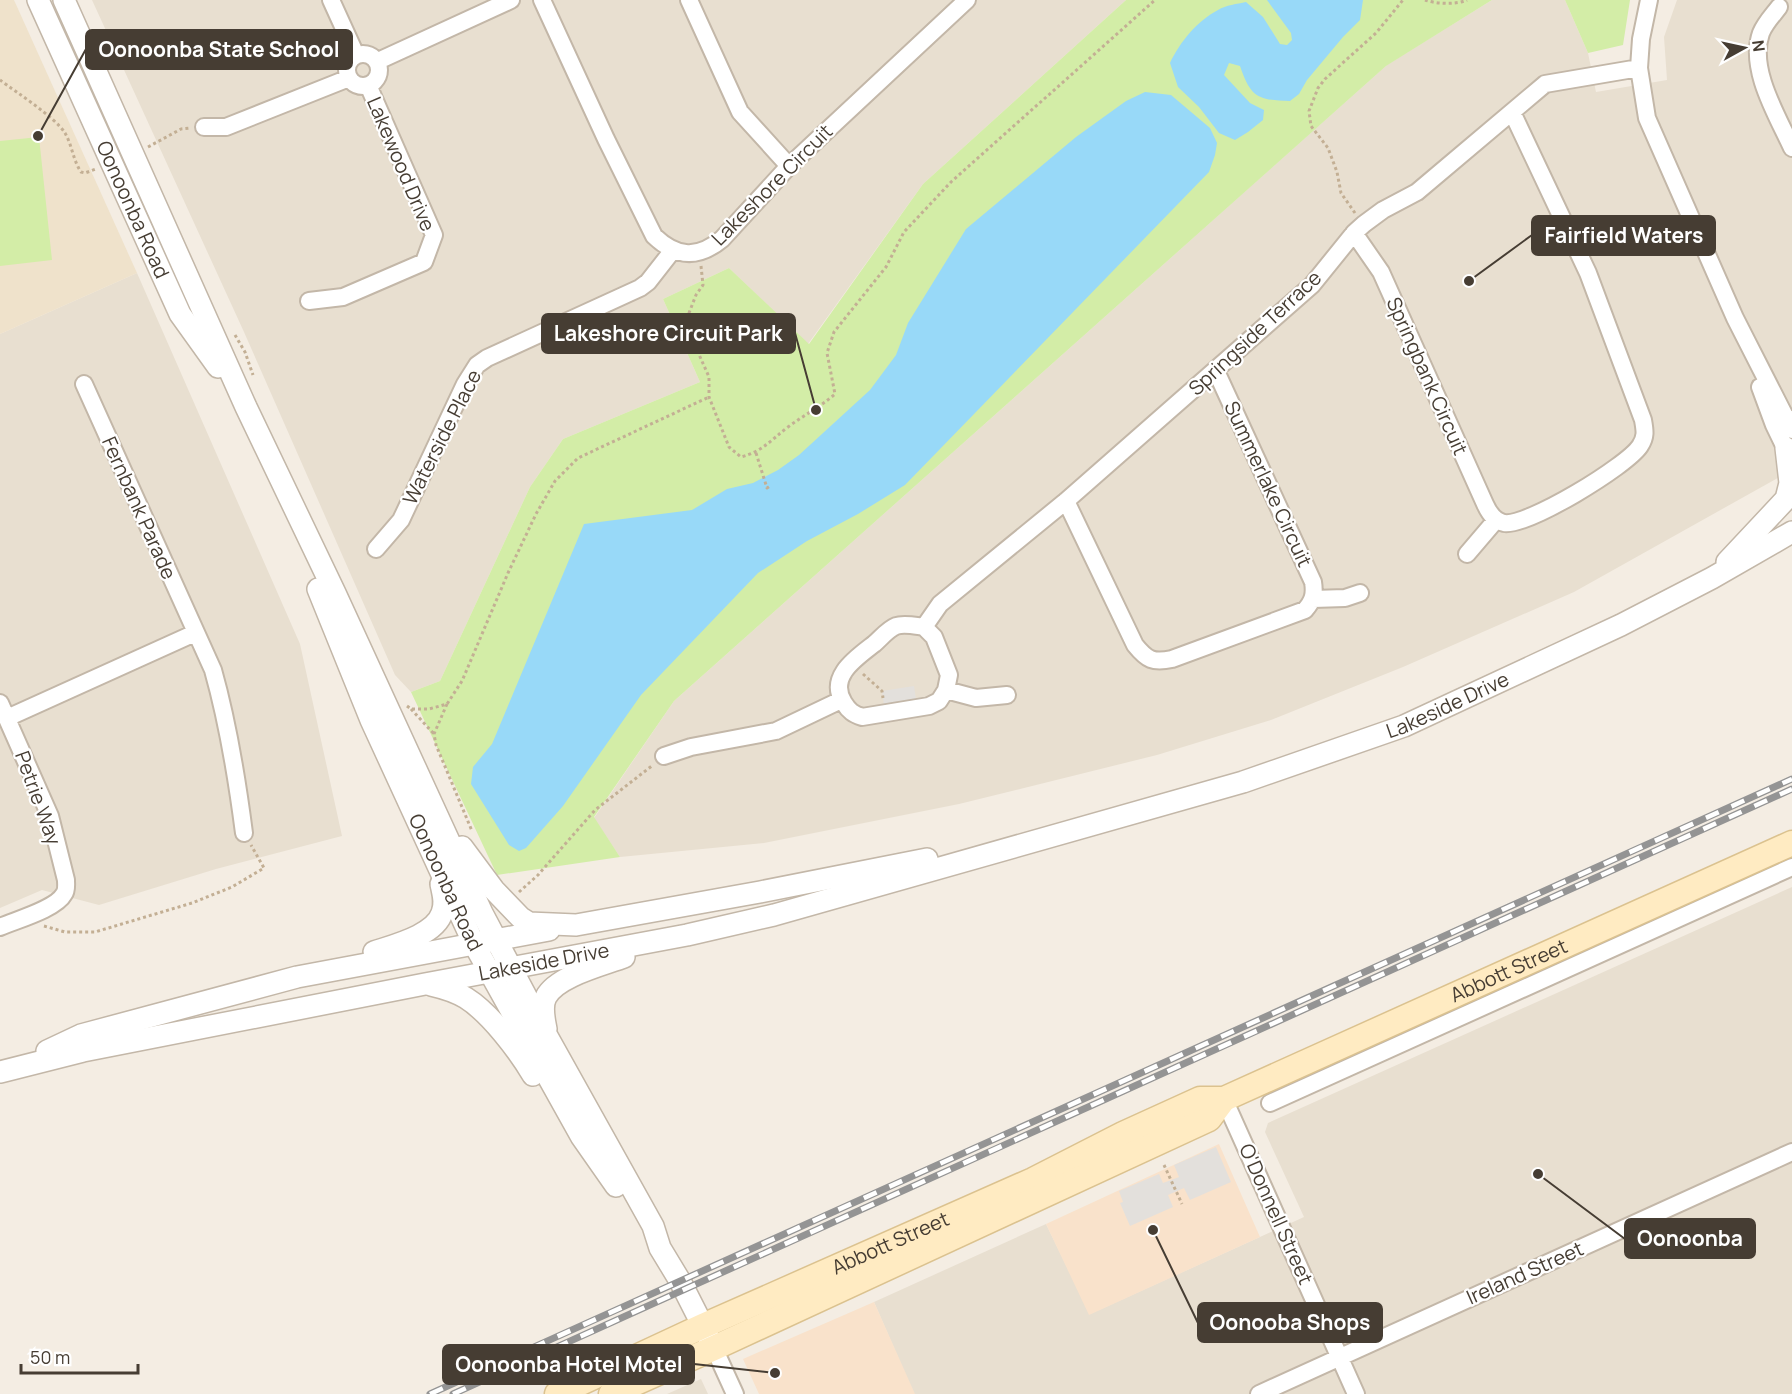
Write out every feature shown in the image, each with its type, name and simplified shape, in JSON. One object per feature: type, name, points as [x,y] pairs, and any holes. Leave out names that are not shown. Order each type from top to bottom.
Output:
[{"type":"main road","name":"Abbott Street","points":[[557,1394],[703,1326],[1033,1180],[1123,1134],[1200,1099],[1224,1099],[1305,1074],[1420,1023],[1653,918],[1792,843]]},
{"type":"main road","name":"Abbott Street","points":[[611,1394],[1209,1119],[1224,1099]]},
{"type":"street","name":"Oonoonba Road","points":[[38,0],[180,314],[246,407]]},
{"type":"street","name":"Oonoonba Road","points":[[64,0],[246,407],[496,941],[500,971],[581,1136],[613,1180],[644,1234],[660,1248]]},
{"type":"street","points":[[331,0],[356,55]]},
{"type":"street","points":[[378,61],[511,0]]},
{"type":"street","points":[[542,0],[654,236],[663,245],[673,250]]},
{"type":"street","points":[[689,0],[740,112],[789,166]]},
{"type":"street","name":"Lakeshore Circuit","points":[[673,250],[685,254],[698,253],[711,248],[722,239],[789,166],[967,0]]},
{"type":"street","points":[[1649,0],[1641,39],[1639,68],[1647,118],[1790,437],[1790,483],[1786,499],[1712,578]]},
{"type":"street","points":[[1779,7],[1765,25],[1760,36],[1758,51],[1767,94],[1792,148]]},
{"type":"street","points":[[367,54],[378,61],[380,72],[377,79],[368,85],[359,85],[350,78],[347,68],[356,55],[367,54]]},
{"type":"street","name":"Springside Terrace","points":[[924,627],[940,604],[1066,501],[1312,285],[1359,229],[1383,210],[1417,192],[1545,84],[1639,68]]},
{"type":"street","points":[[204,127],[226,127],[350,78]]},
{"type":"street","name":"Lakewood Drive","points":[[309,301],[343,297],[424,262],[434,235],[368,85]]},
{"type":"street","points":[[1467,554],[1496,520],[1505,523],[1516,522],[1566,500],[1632,457],[1646,433],[1588,273],[1512,112]]},
{"type":"street","name":"Springbank Circuit","points":[[1359,229],[1485,504],[1496,520]]},
{"type":"street","name":"Waterside Place","points":[[376,549],[400,520],[465,384],[477,365],[501,350],[640,288],[648,282],[673,250]]},
{"type":"street","points":[[1735,318],[1774,425],[1790,437]]},
{"type":"street","name":"Summerlake Circuit","points":[[1216,371],[1313,582],[1315,592],[1313,599]]},
{"type":"street","name":"Fernbank Parade","points":[[84,384],[213,670],[238,790],[244,833]]},
{"type":"street","name":"Oonoonba Road","points":[[283,487],[321,597],[371,720],[474,944],[500,971],[547,1036],[652,1226],[660,1248],[680,1281],[714,1348]]},
{"type":"street","points":[[1066,501],[1135,645],[1149,659],[1162,661],[1172,659],[1305,610],[1313,599],[1344,598],[1360,593]]},
{"type":"street","name":"Lakeside Drive","points":[[0,1072],[83,1051],[687,935],[774,915],[1243,782],[1404,726],[1621,625],[1712,578],[1792,532]]},
{"type":"street","points":[[896,626],[924,627],[934,637],[949,675],[946,690],[939,701],[929,706],[862,717],[848,709],[841,700],[838,687],[841,674],[851,662],[896,626]]},
{"type":"street","points":[[3,710],[195,633]]},
{"type":"street","points":[[946,690],[976,698],[1007,695]]},
{"type":"street","points":[[664,756],[691,747],[776,731],[841,700]]},
{"type":"street","name":"Petrie Way","points":[[0,927],[49,906],[62,897],[66,889],[66,880],[50,816],[3,710]]},
{"type":"street","name":"Lakeside Drive","points":[[422,783],[466,854],[494,890],[521,918],[529,922],[576,925]]},
{"type":"street","name":"Lakeside Drive","points":[[0,1072],[81,1035],[297,977],[760,892],[1081,829]]},
{"type":"street","points":[[297,977],[404,942],[437,923],[443,911],[444,900],[437,866]]},
{"type":"street","name":"Abbott Street","points":[[1653,918],[1792,867]]},
{"type":"street","points":[[547,1036],[543,1009],[545,998],[552,989],[569,977],[687,935]]},
{"type":"street","points":[[425,984],[452,990],[468,998],[498,1027],[524,1059],[540,1087],[581,1136]]},
{"type":"street","name":"Abbott Street","points":[[1269,1103],[1305,1074]]},
{"type":"street","name":"O'Donnell Street","points":[[1224,1099],[1356,1394]]},
{"type":"street","name":"Ireland Street","points":[[1258,1394],[1792,1152]]},
{"type":"street","points":[[714,1348],[735,1394]]},
{"type":"path","points":[[698,253],[704,285],[696,295],[689,313],[688,324],[692,342],[709,377],[709,397],[712,405],[729,447],[741,457],[756,453],[789,426],[821,406],[835,394],[827,353],[834,332],[886,267],[904,232],[951,182],[1155,0]]},
{"type":"path","points":[[1359,229],[1341,193],[1337,172],[1328,148],[1311,126],[1309,111],[1312,99],[1325,79],[1376,33],[1403,0]]},
{"type":"path","points":[[1425,0],[1446,3],[1467,0]]},
{"type":"path","points":[[0,80],[59,126],[68,139],[81,172],[95,169]]},
{"type":"path","points":[[147,148],[182,129],[204,127]]},
{"type":"path","points":[[235,335],[245,352],[254,376]]},
{"type":"path","points":[[474,834],[436,745],[435,734],[447,704],[462,681],[536,514],[555,481],[578,458],[709,397]]},
{"type":"path","points":[[756,453],[767,488],[770,486]]},
{"type":"path","points":[[851,662],[882,691],[885,714]]},
{"type":"path","points":[[405,704],[435,734]]},
{"type":"path","points":[[411,709],[429,709],[447,704]]},
{"type":"path","points":[[514,896],[538,875],[595,810],[664,756]]},
{"type":"path","points":[[41,925],[65,932],[95,932],[192,903],[232,887],[264,868],[244,833]]},
{"type":"path","points":[[1164,1165],[1182,1204]]},
{"type":"shaded area","points":[[0,0],[14,0],[137,273],[0,334]]},
{"type":"shaded area","points":[[92,0],[1126,0],[923,184],[808,344],[729,268],[663,299],[700,382],[563,439],[530,487],[440,681],[411,692],[395,675],[244,332]]},
{"type":"shaded area","points":[[1492,0],[1565,0],[1588,53],[1596,92],[1667,80],[1664,37],[1677,0],[1792,0],[1792,470],[1574,592],[1403,667],[1271,720],[1157,755],[959,804],[764,843],[620,857],[594,818],[674,701],[1387,65]]},
{"type":"shaded area","points":[[137,273],[300,644],[342,836],[216,869],[99,905],[42,890],[0,908],[0,334]]},
{"type":"shaded area","points":[[914,686],[916,699],[884,705],[882,691]]},
{"type":"shaded area","points":[[1792,887],[1792,1394],[914,1394],[874,1302],[1046,1224],[1090,1314],[1304,1217],[1265,1132],[1268,1123]]},
{"type":"shaded area","points":[[1219,1144],[1260,1237],[1089,1315],[1046,1224]]},
{"type":"shaded area","points":[[1216,1147],[1231,1182],[1190,1200],[1184,1188],[1168,1195],[1173,1207],[1130,1226],[1120,1203],[1123,1202],[1119,1191],[1159,1174],[1163,1183],[1179,1177],[1174,1165]]},
{"type":"shaded area","points":[[874,1302],[915,1394],[759,1394],[743,1359]]},
{"type":"shaded area","points":[[701,1379],[708,1394],[667,1394]]},
{"type":"green space","points":[[1126,0],[1492,0],[1386,66],[674,701],[594,817],[620,857],[497,875],[411,692],[440,681],[530,487],[563,439],[700,382],[663,299],[729,268],[809,344],[923,184]]},
{"type":"green space","points":[[1565,0],[1630,0],[1623,45],[1588,53]]},
{"type":"green space","points":[[39,137],[52,260],[0,266],[0,141]]},
{"type":"water","points":[[1267,0],[1363,0],[1360,20],[1307,80],[1299,94],[1290,101],[1270,100],[1257,95],[1248,85],[1240,66],[1229,63],[1224,75],[1250,103],[1264,110],[1263,120],[1235,140],[1219,133],[1199,107],[1178,87],[1170,63],[1184,40],[1203,20],[1221,8],[1246,2],[1263,17],[1280,44],[1287,45],[1292,40],[1291,33]]},
{"type":"water","points":[[1145,92],[1171,95],[1210,128],[1217,143],[1209,172],[905,485],[858,514],[807,541],[758,573],[641,695],[563,806],[526,848],[519,851],[509,845],[471,784],[473,767],[492,744],[584,524],[692,510],[727,489],[753,483],[778,470],[799,455],[870,390],[896,355],[908,323],[966,229],[1076,137],[1126,101]]},
{"type":"railway","points":[[430,1394],[1792,779]]},
{"type":"railway","points":[[453,1394],[1792,789]]},
{"type":"place","name":"Oonoonba State School","points":[[38,136]]},
{"type":"place","name":"Fairfield Waters","points":[[1469,281]]},
{"type":"place","name":"Lakeshore Circuit Park","points":[[816,410]]},
{"type":"place","name":"Oonoonba","points":[[1538,1174]]},
{"type":"place","name":"Oonooba Shops","points":[[1153,1230]]},
{"type":"place","name":"Oonoonba Hotel Motel","points":[[775,1373]]}]
